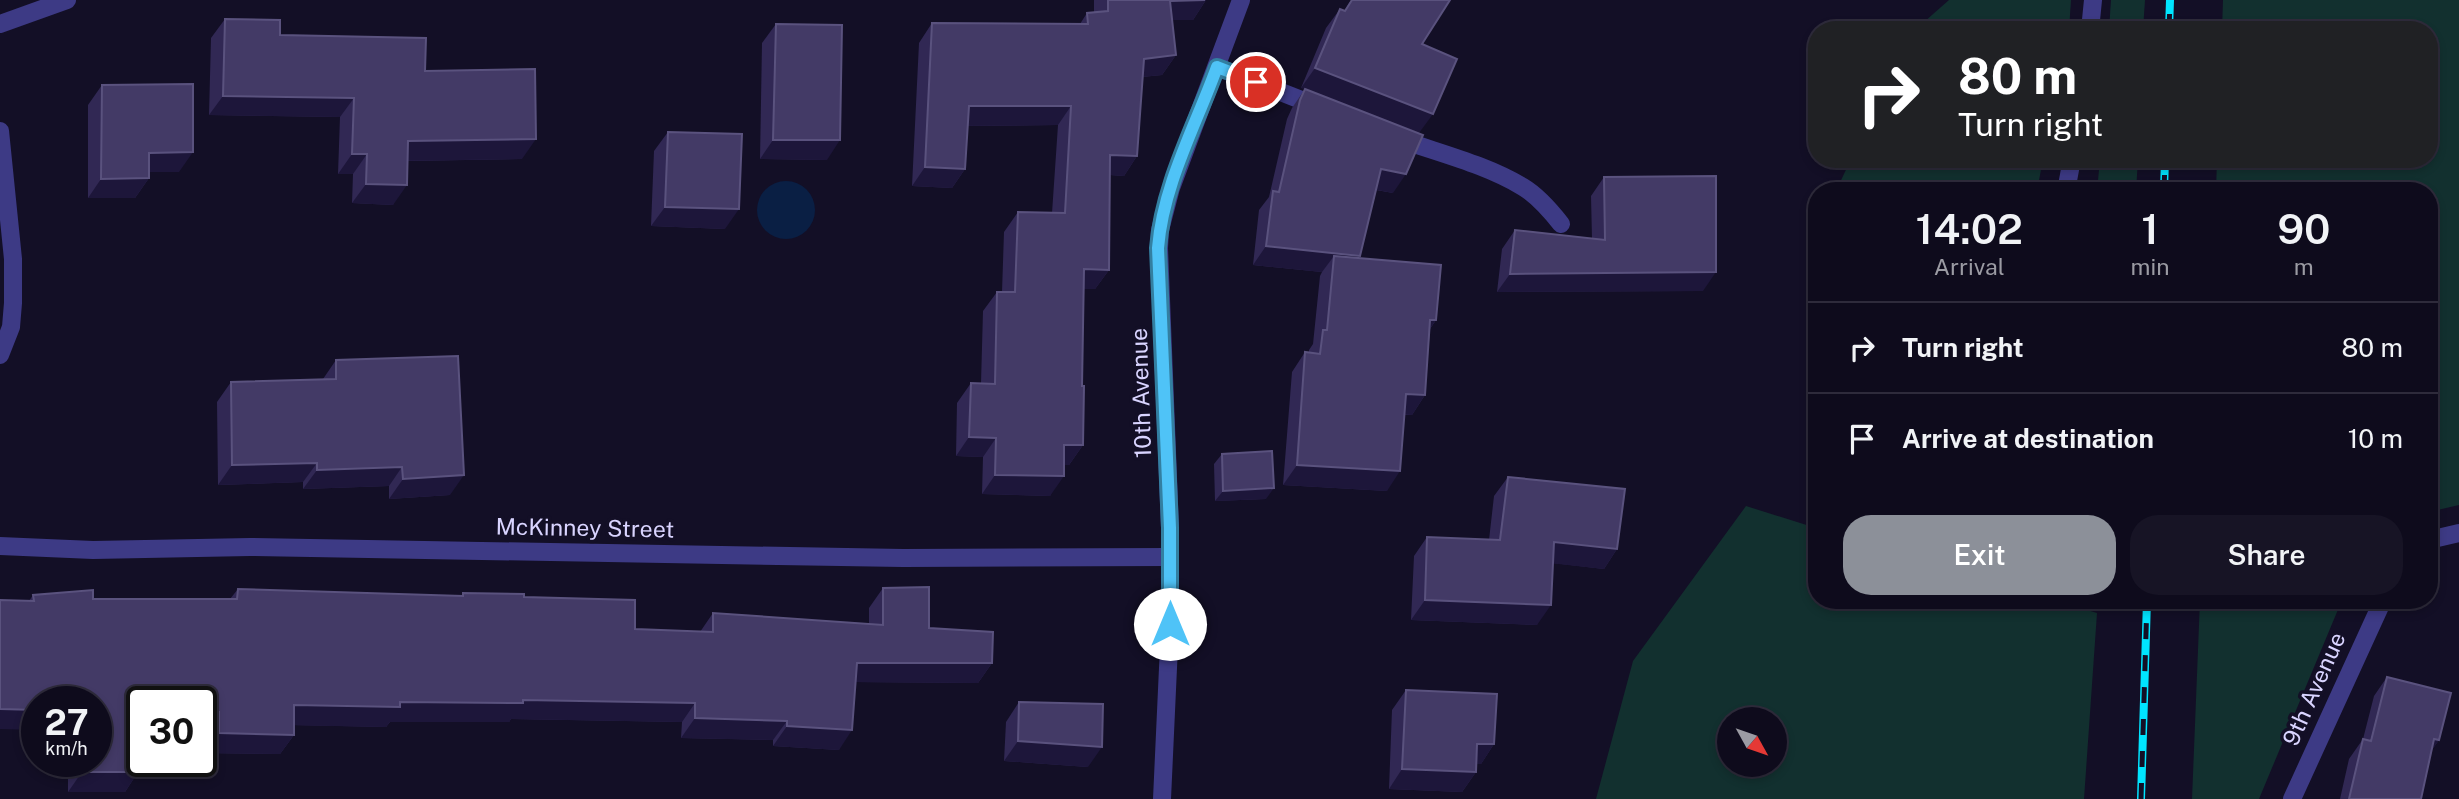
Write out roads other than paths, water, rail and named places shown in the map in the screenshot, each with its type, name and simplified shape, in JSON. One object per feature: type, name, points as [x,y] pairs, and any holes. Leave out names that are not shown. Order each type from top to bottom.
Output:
[{"type":"street","points":[[0,24],[67,0]]},
{"type":"street","name":"10th Avenue","points":[[1162,799],[1170,557],[1158,248],[1171,188],[1241,0]]},
{"type":"street","points":[[2091,21],[2092,0]]},
{"type":"street","points":[[1217,67],[1334,113]]},
{"type":"street","points":[[0,131],[13,259],[11,327],[0,355]]},
{"type":"street","points":[[1386,133],[1487,170],[1523,187],[1547,206],[1561,225]]},
{"type":"street","points":[[2438,538],[2459,533]]},
{"type":"street","name":"McKinney Street","points":[[0,546],[93,550],[250,547],[902,558],[1170,557]]},
{"type":"street","name":"9th Avenue","points":[[2292,799],[2379,609]]},
{"type":"water","points":[[780,181],[792,181],[802,185],[811,194],[815,216],[807,231],[792,239],[780,239],[770,235],[761,226],[757,216],[757,204],[761,194],[770,185]]},
{"type":"railway","points":[[2169,21],[2170,0]]},
{"type":"railway","points":[[2164,182],[2165,168]]},
{"type":"railway","points":[[2141,799],[2147,609]]}]
